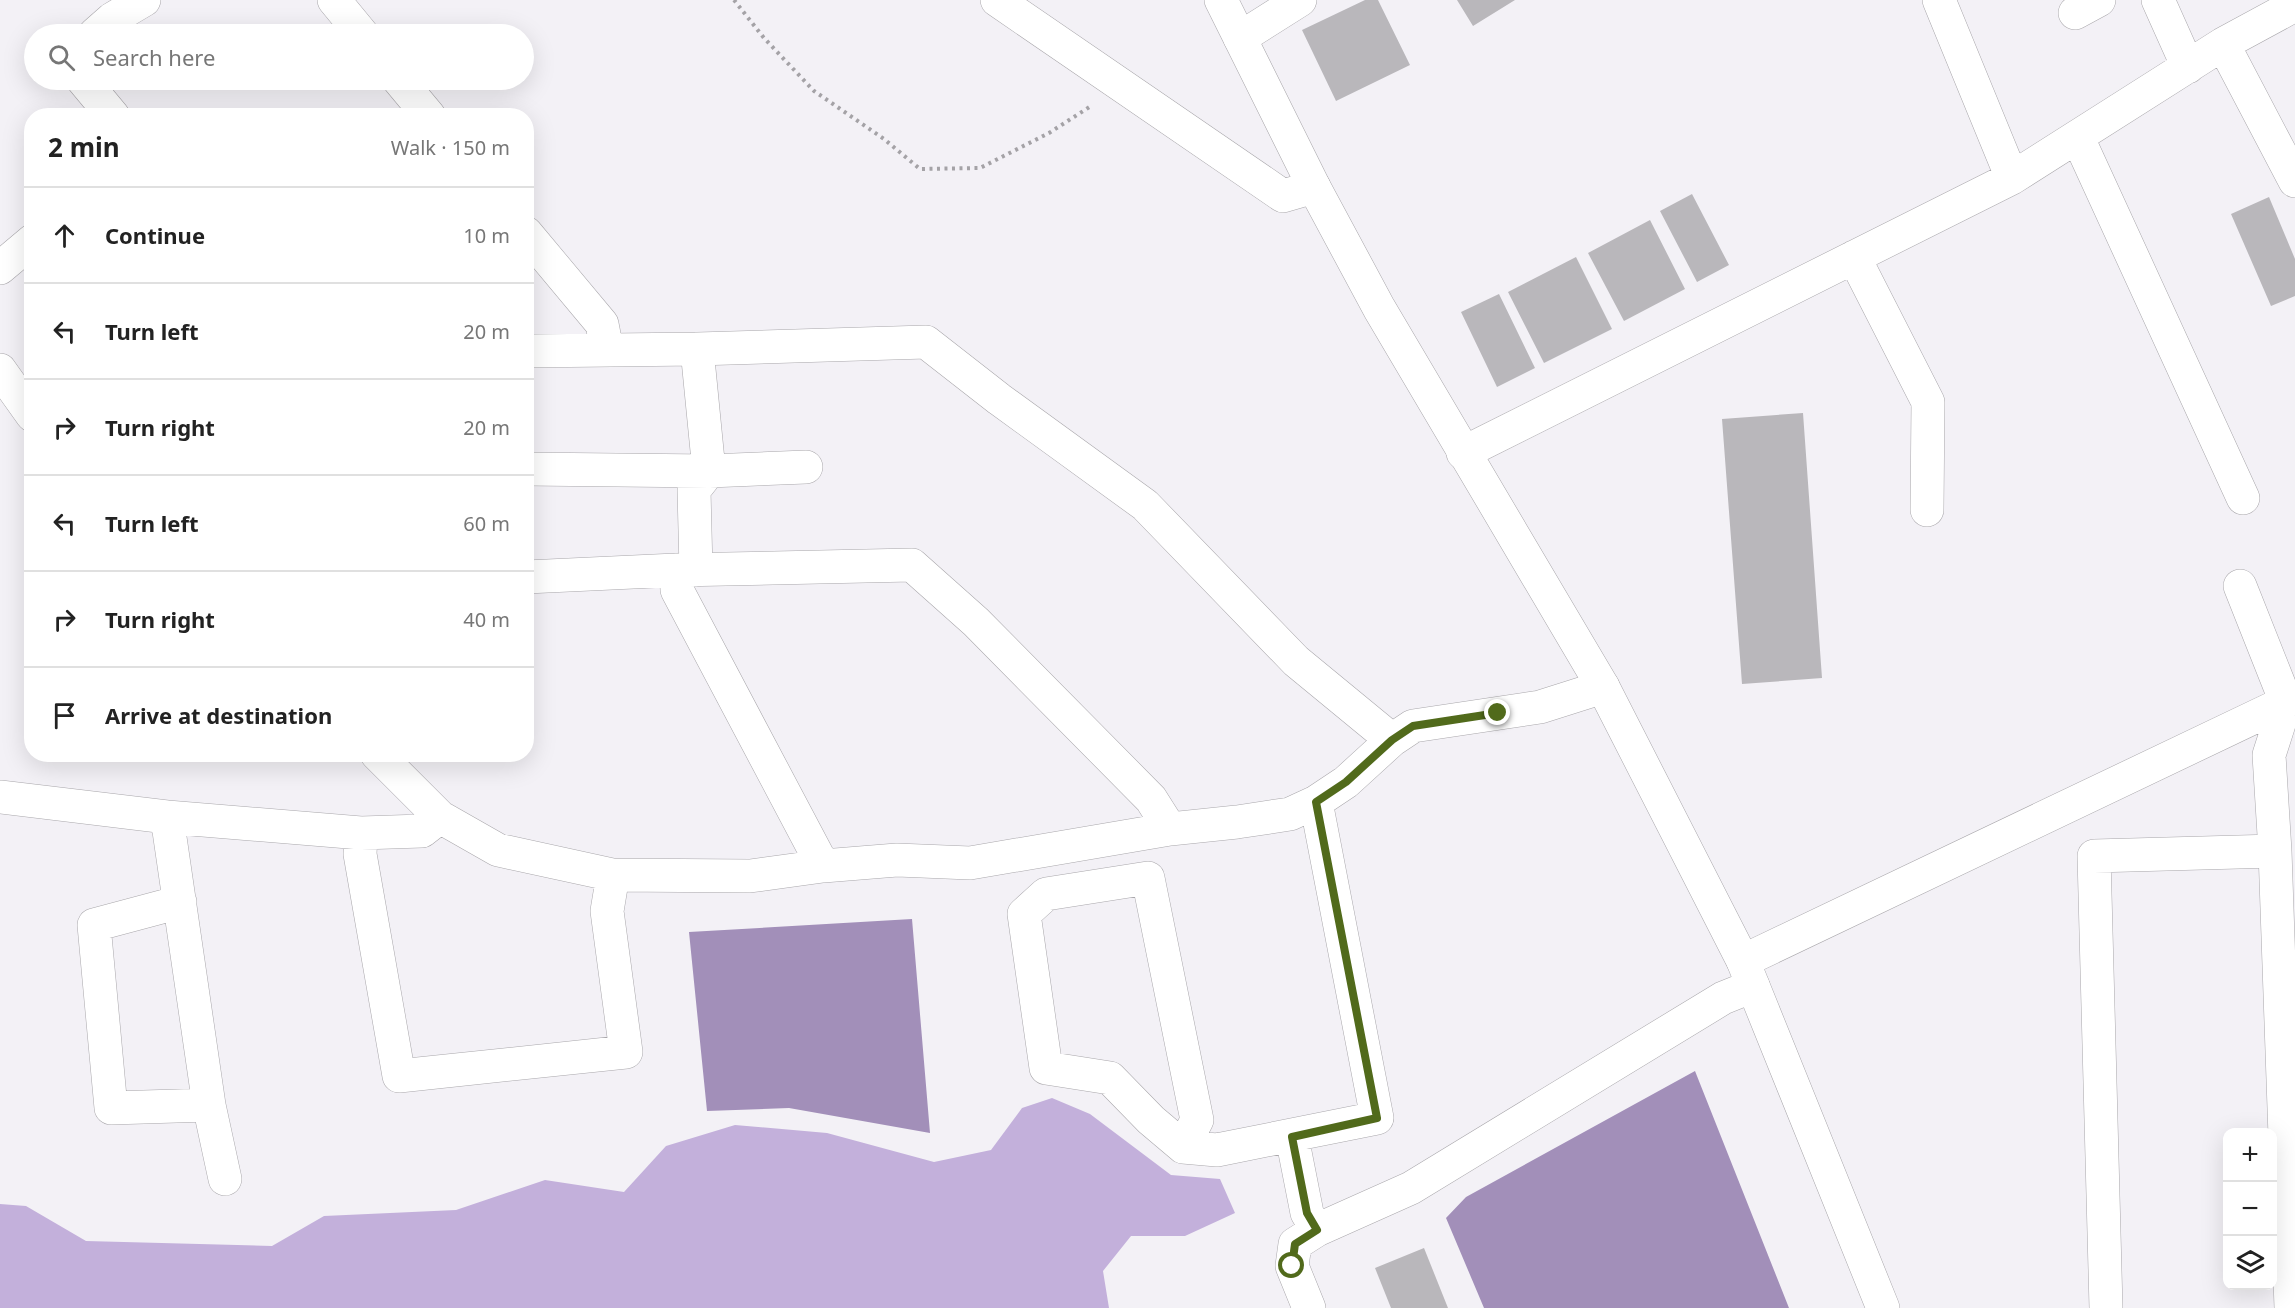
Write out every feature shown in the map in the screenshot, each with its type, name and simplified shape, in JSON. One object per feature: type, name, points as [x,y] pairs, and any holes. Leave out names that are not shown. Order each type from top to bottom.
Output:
[{"type":"street","points":[[106,24],[142,0]]},
{"type":"street","points":[[334,0],[354,24]]},
{"type":"street","points":[[997,0],[1283,196],[1314,187]]},
{"type":"street","points":[[1221,0],[1314,187],[1379,308],[1603,687],[1748,974],[1883,1308]]},
{"type":"street","points":[[1240,38],[1300,0]]},
{"type":"street","points":[[1939,0],[2012,178]]},
{"type":"street","points":[[2158,0],[2188,67]]},
{"type":"street","points":[[1463,453],[2012,178],[2223,44],[2295,5]]},
{"type":"street","points":[[2223,44],[2295,181]]},
{"type":"street","points":[[91,90],[106,108]]},
{"type":"street","points":[[407,90],[422,108]]},
{"type":"street","points":[[2078,138],[2243,498]]},
{"type":"street","points":[[534,243],[602,324],[607,350]]},
{"type":"street","points":[[0,268],[24,248]]},
{"type":"street","points":[[1854,257],[1928,402],[1927,510]]},
{"type":"street","points":[[534,351],[926,342],[999,399],[1145,505],[1296,662],[1392,740]]},
{"type":"street","points":[[697,349],[709,471],[694,490],[686,570],[677,590],[823,866]]},
{"type":"street","points":[[13,372],[24,397]]},
{"type":"street","points":[[534,469],[709,471],[806,467]]},
{"type":"street","points":[[534,577],[686,570],[912,565],[976,622],[1151,799],[1170,829]]},
{"type":"street","points":[[2240,586],[2286,702],[2275,851],[2291,1308]]},
{"type":"street","points":[[385,762],[440,817],[498,850],[614,875],[750,876],[823,866],[897,860],[970,863],[1170,829],[1290,814],[1316,802],[1346,782],[1392,740],[1413,726],[1540,707],[1603,687]]},
{"type":"street","points":[[1309,1308],[1292,1266],[1295,1244],[1317,1230],[1411,1188],[1723,998],[1748,974],[2286,702]]},
{"type":"street","points":[[0,797],[167,817],[362,833],[422,831],[440,817]]},
{"type":"street","points":[[1183,1146],[1197,1120],[1148,878],[1046,894],[1024,914],[1046,1068],[1110,1078],[1151,1120],[1183,1146],[1217,1150],[1292,1137],[1377,1118],[1316,802]]},
{"type":"street","points":[[167,817],[209,1105],[225,1179]]},
{"type":"street","points":[[362,833],[360,854],[399,1076],[626,1052],[607,911],[614,875]]},
{"type":"street","points":[[2106,1308],[2094,856],[2275,851]]},
{"type":"street","points":[[180,902],[93,925],[111,1108],[209,1105]]},
{"type":"street","points":[[1292,1137],[1307,1213],[1317,1230]]},
{"type":"path","points":[[734,0],[764,38],[813,91],[884,139],[920,169],[980,168],[1049,133],[1124,86]]},
{"type":"shaded area","points":[[912,919],[930,1133],[789,1108],[707,1111],[689,932]]},
{"type":"shaded area","points":[[1695,1071],[1789,1308],[1484,1308],[1446,1218],[1466,1197]]},
{"type":"shaded area","points":[[1052,1098],[1090,1114],[1171,1175],[1220,1179],[1235,1213],[1185,1236],[1131,1236],[1103,1271],[1109,1308],[0,1308],[0,1204],[26,1206],[86,1241],[272,1246],[324,1216],[456,1210],[545,1180],[624,1192],[666,1146],[735,1125],[827,1133],[934,1162],[991,1150],[1022,1108]]},
{"type":"building","points":[[1365,0],[1378,0],[1410,65],[1336,101],[1302,30]]},
{"type":"building","points":[[1457,0],[1515,0],[1473,26]]},
{"type":"building","points":[[1692,194],[1729,265],[1697,282],[1660,211]]},
{"type":"building","points":[[2269,197],[2295,259],[2295,296],[2271,306],[2231,214]]},
{"type":"building","points":[[1650,220],[1685,289],[1624,321],[1588,253]]},
{"type":"building","points":[[1576,257],[1612,329],[1544,363],[1508,292]]},
{"type":"building","points":[[1499,294],[1535,368],[1497,387],[1461,312]]},
{"type":"building","points":[[1803,413],[1822,678],[1742,684],[1722,419]]},
{"type":"building","points":[[1424,1248],[1448,1308],[1391,1308],[1375,1268]]},
{"type":"route","points":[[1292,1266],[1295,1244],[1317,1230],[1307,1213],[1292,1137],[1377,1118],[1316,802],[1346,782],[1392,740],[1413,726],[1498,713]]}]
